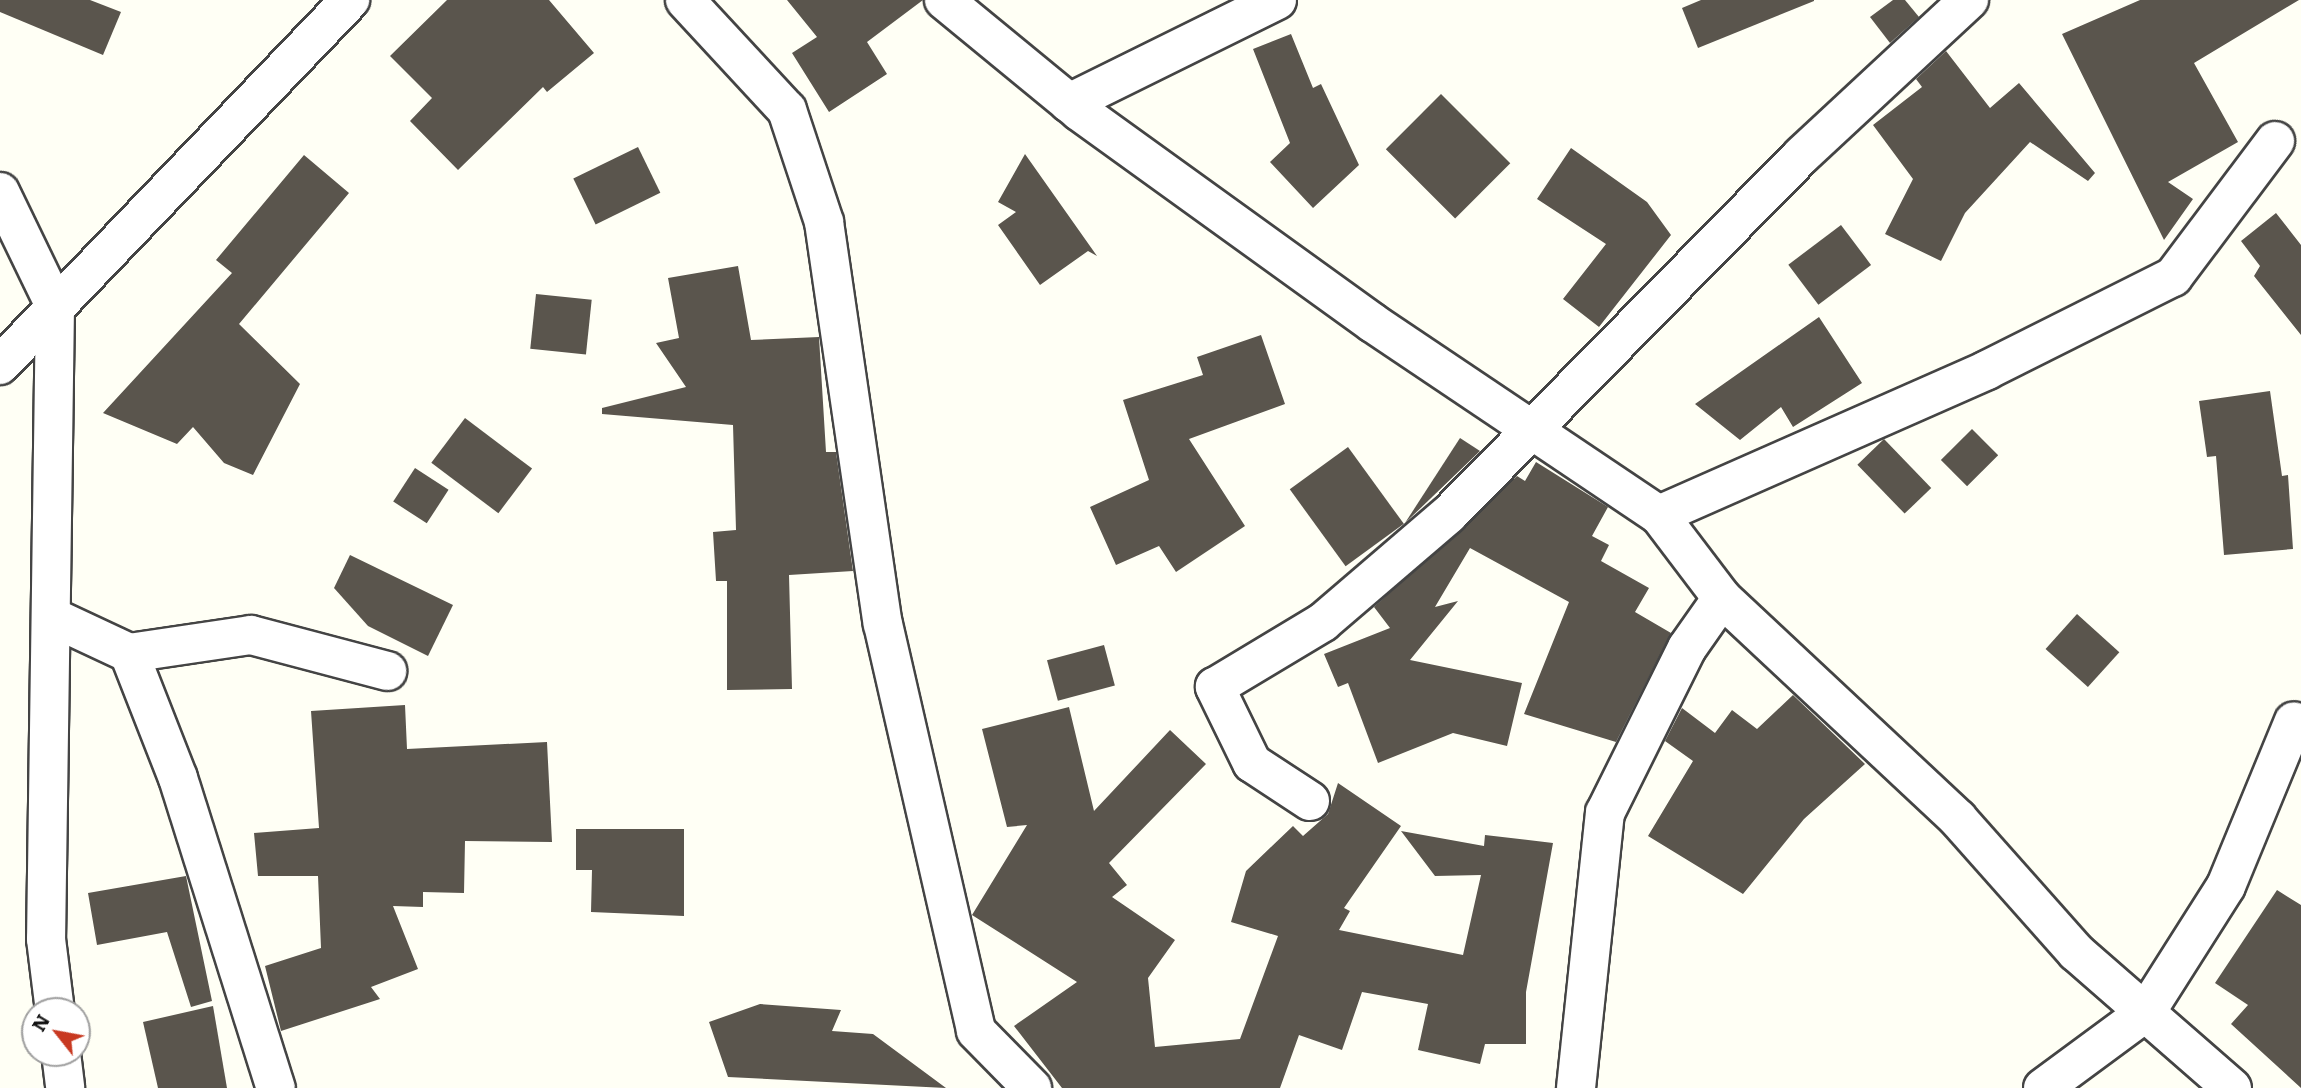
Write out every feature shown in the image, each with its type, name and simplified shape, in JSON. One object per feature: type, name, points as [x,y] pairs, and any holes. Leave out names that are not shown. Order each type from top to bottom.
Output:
[{"type":"street","points":[[0,365],[350,0]]},
{"type":"street","points":[[685,0],[787,110],[824,222],[883,624],[976,1031],[1032,1088]]},
{"type":"street","points":[[944,0],[1069,103],[1373,323],[1531,424],[1659,515],[1722,598],[1958,818],[2076,952],[2232,1088]]},
{"type":"street","points":[[1069,103],[1277,0]]},
{"type":"street","points":[[1310,801],[1252,763],[1216,688],[1323,622],[1448,516],[1531,424],[1564,402],[1802,155],[1969,0]]},
{"type":"street","points":[[1659,515],[1987,370],[2173,277],[2275,141]]},
{"type":"street","points":[[0,191],[55,306],[46,939],[53,997]]},
{"type":"street","points":[[1576,1088],[1605,813],[1687,648],[1722,598]]},
{"type":"street","points":[[52,617],[129,653],[251,635],[387,671]]},
{"type":"street","points":[[129,653],[178,778],[275,1088]]},
{"type":"street","points":[[2043,1088],[2146,1012],[2226,886],[2294,721]]},
{"type":"street","points":[[63,1067],[65,1088]]},
{"type":"building","points":[[0,0],[90,0],[121,12],[103,55],[0,12]]},
{"type":"building","points":[[447,0],[549,0],[594,53],[547,92],[543,87],[458,170],[410,121],[432,98],[390,56]]},
{"type":"building","points":[[787,0],[923,0],[867,42],[887,74],[829,112],[792,53],[817,37]]},
{"type":"building","points":[[1701,0],[1814,1],[1698,48],[1682,8]]},
{"type":"building","points":[[1893,0],[1905,0],[1919,17],[1890,43],[1870,17]]},
{"type":"building","points":[[2140,0],[2299,0],[2194,63],[2238,142],[2168,182],[2193,199],[2164,240],[2062,34]]},
{"type":"building","points":[[1291,34],[1313,88],[1321,84],[1359,165],[1313,208],[1270,162],[1290,143],[1253,49]]},
{"type":"building","points":[[1946,51],[1990,108],[2019,83],[2095,173],[2088,181],[2030,142],[1965,213],[1941,261],[1885,234],[1913,179],[1873,125],[1922,87],[1916,79]]},
{"type":"building","points":[[1441,94],[1510,163],[1455,218],[1386,149]]},
{"type":"building","points":[[638,147],[660,193],[596,224],[573,179]]},
{"type":"building","points":[[1571,148],[1647,202],[1671,235],[1599,327],[1563,299],[1606,244],[1537,199]]},
{"type":"building","points":[[1025,154],[1097,256],[1088,251],[1040,285],[998,225],[1016,212],[998,202]]},
{"type":"building","points":[[304,155],[349,193],[239,324],[300,384],[253,475],[224,463],[193,427],[177,444],[103,413],[232,273],[216,260]]},
{"type":"building","points":[[2276,213],[2301,245],[2301,335],[2254,276],[2260,266],[2241,241]]},
{"type":"building","points":[[1841,225],[1871,265],[1818,305],[1788,265]]},
{"type":"building","points":[[738,266],[751,340],[819,337],[826,452],[836,452],[853,571],[789,575],[792,689],[727,690],[727,581],[716,581],[713,532],[736,530],[733,425],[602,414],[602,408],[686,387],[656,343],[679,338],[668,278]]},
{"type":"building","points":[[536,294],[592,300],[586,355],[530,349]]},
{"type":"building","points":[[1819,317],[1862,383],[1793,427],[1781,407],[1740,440],[1695,404]]},
{"type":"building","points":[[1261,335],[1285,404],[1189,439],[1245,526],[1176,572],[1159,546],[1116,565],[1090,507],[1149,480],[1123,400],[1203,375],[1197,357]]},
{"type":"building","points":[[2270,391],[2282,476],[2288,475],[2293,549],[2224,555],[2216,456],[2207,457],[2199,401]]},
{"type":"building","points":[[465,418],[532,469],[498,513],[431,463]]},
{"type":"building","points":[[1972,429],[1998,455],[1967,486],[1941,460]]},
{"type":"building","points":[[1460,438],[1480,451],[1405,523]]},
{"type":"building","points":[[1884,439],[1931,488],[1905,514],[1857,465]]},
{"type":"building","points":[[1348,447],[1404,524],[1346,566],[1290,489]]},
{"type":"building","points":[[1536,462],[1608,507],[1592,536],[1609,545],[1601,561],[1649,588],[1635,612],[1671,633],[1616,742],[1524,714],[1569,602],[1470,548],[1435,607],[1458,601],[1410,660],[1522,683],[1507,746],[1453,733],[1378,763],[1348,683],[1338,687],[1324,654],[1390,628],[1374,607],[1517,476],[1525,481]]},
{"type":"building","points":[[415,468],[449,490],[427,523],[393,502]]},
{"type":"building","points":[[350,555],[453,605],[428,656],[368,626],[334,588]]},
{"type":"building","points":[[2077,614],[2119,652],[2088,687],[2046,649]]},
{"type":"building","points":[[1104,645],[1115,686],[1058,701],[1047,660]]},
{"type":"building","points":[[1793,695],[1865,764],[1804,819],[1743,894],[1648,836],[1693,761],[1665,741],[1682,708],[1715,733],[1732,710],[1757,729]]},
{"type":"building","points":[[405,705],[407,749],[547,742],[552,842],[465,841],[464,893],[423,892],[423,907],[393,906],[418,969],[371,987],[380,999],[281,1031],[265,966],[321,948],[318,876],[258,876],[254,833],[319,828],[311,711]]},
{"type":"building","points":[[1069,707],[1094,811],[1170,730],[1206,764],[1109,863],[1127,885],[1112,897],[1175,940],[1148,978],[1155,1047],[1240,1039],[1278,936],[1231,922],[1246,871],[1293,826],[1303,836],[1328,814],[1338,783],[1401,826],[1344,908],[1350,911],[1339,930],[1463,955],[1481,875],[1435,876],[1401,831],[1484,846],[1485,835],[1553,843],[1526,992],[1526,1044],[1485,1044],[1480,1064],[1418,1050],[1428,1004],[1362,992],[1342,1050],[1299,1035],[1280,1088],[1062,1088],[1014,1026],[1077,982],[972,915],[1027,825],[1007,827],[982,729]]},
{"type":"building","points":[[576,829],[684,829],[684,916],[591,912],[592,870],[576,870]]},
{"type":"building","points":[[186,876],[212,1001],[191,1007],[167,932],[97,945],[88,893]]},
{"type":"building","points":[[2277,890],[2301,905],[2301,1088],[2231,1024],[2248,1005],[2215,983]]},
{"type":"building","points":[[760,1004],[841,1010],[832,1031],[873,1034],[946,1088],[728,1077],[709,1022]]},
{"type":"building","points":[[213,1006],[227,1088],[158,1088],[143,1022]]}]
